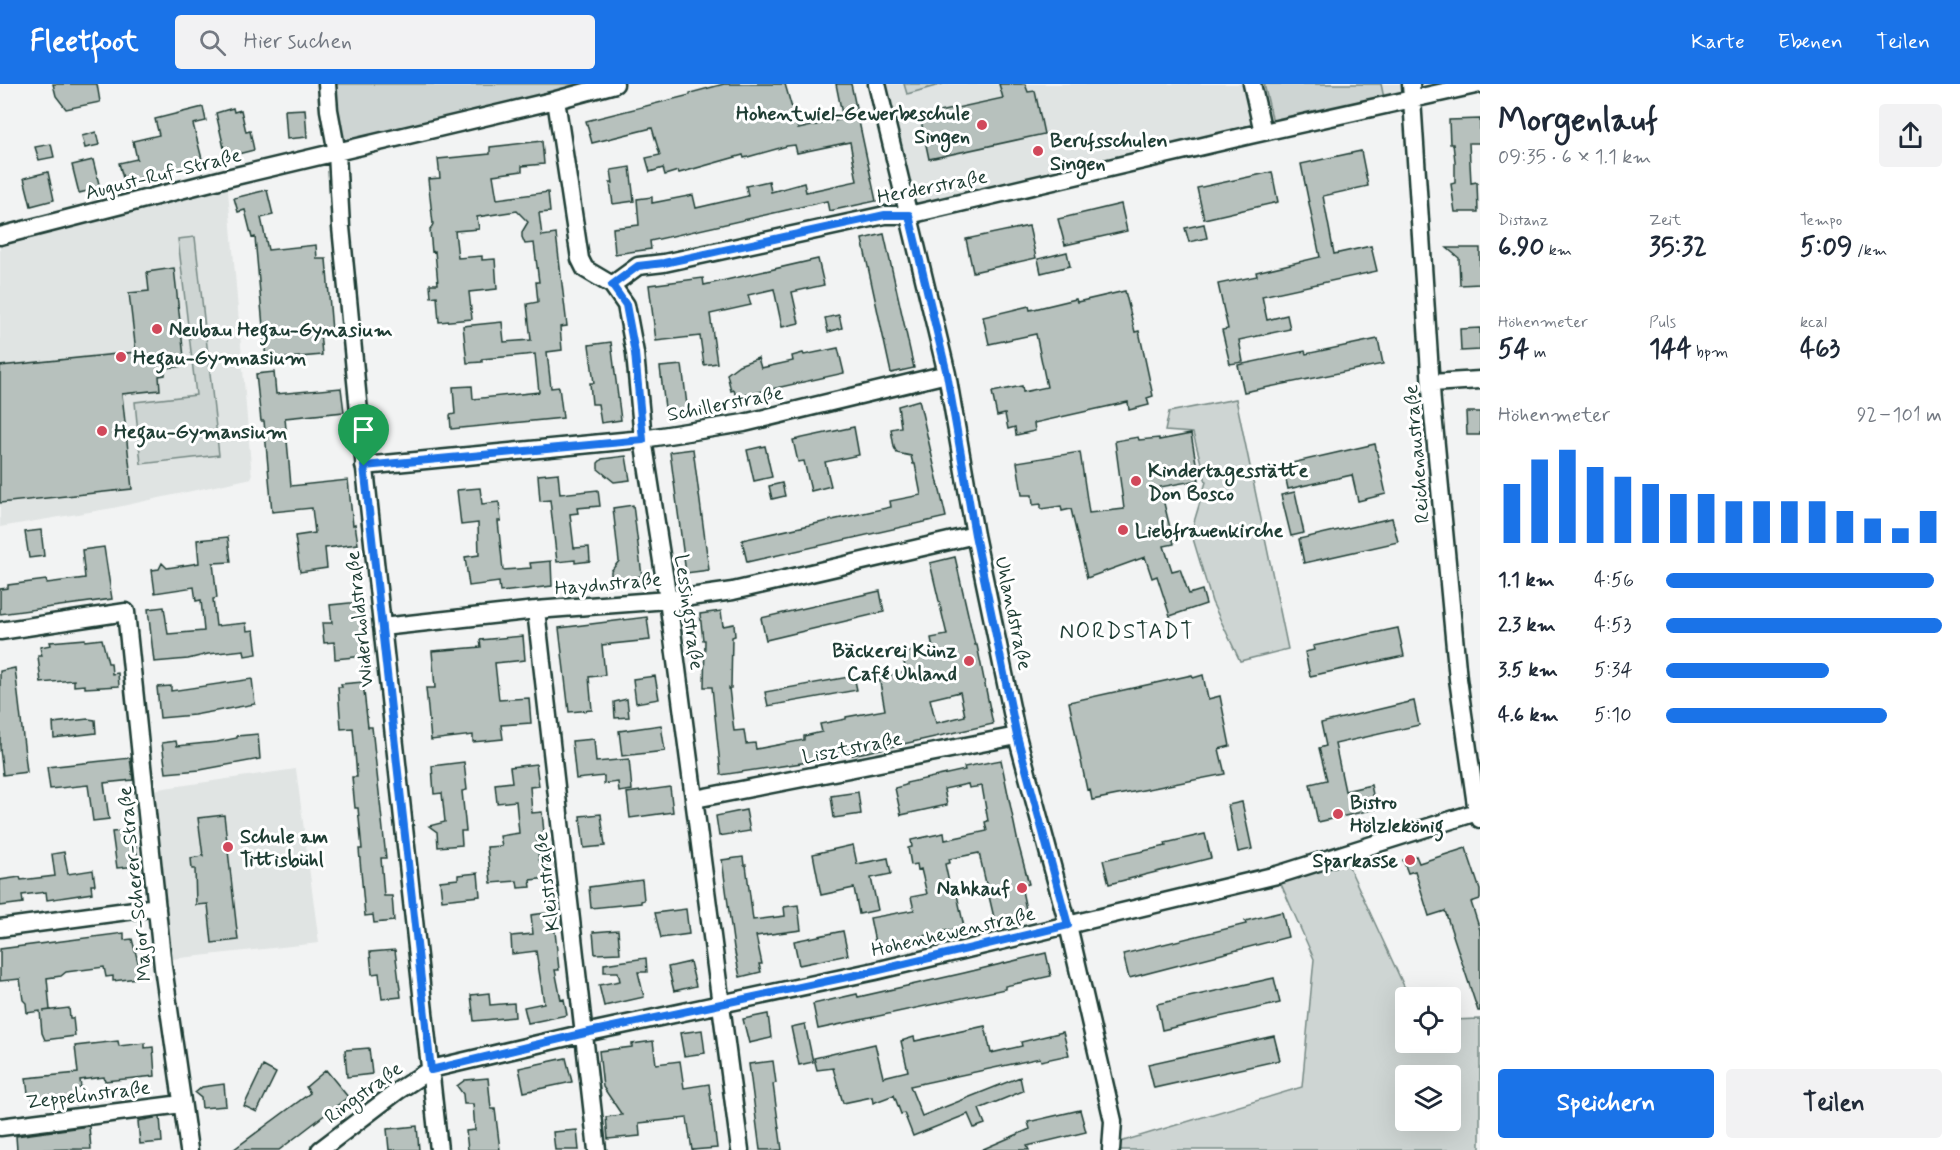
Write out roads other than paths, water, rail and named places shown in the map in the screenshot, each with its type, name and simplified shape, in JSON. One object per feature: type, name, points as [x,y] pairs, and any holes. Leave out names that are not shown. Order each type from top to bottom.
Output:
[{"type":"street","name":"Widerholdstraße","points":[[327,84],[337,153],[341,227],[364,466],[439,1150]]},
{"type":"street","name":"August-Ruf-Straße","points":[[0,236],[226,178],[615,84]]},
{"type":"street","name":"Uhlandstraße","points":[[877,84],[947,374],[975,535],[1017,736],[1068,925],[1113,1121],[1107,1148]]},
{"type":"street","points":[[1252,84],[1263,132]]},
{"type":"street","name":"Herderstraße","points":[[612,285],[638,266],[664,263],[885,215],[909,215],[1263,132],[1411,91],[1480,84]]},
{"type":"street","name":"Reichenaustraße","points":[[1411,91],[1432,403],[1458,679],[1479,814]]},
{"type":"street","name":"Lessingstraße","points":[[556,100],[580,259],[585,269],[612,285],[626,305],[635,353],[643,440],[668,600],[741,1150]]},
{"type":"street","name":"Schillerstraße","points":[[364,466],[643,440],[744,423],[947,374]]},
{"type":"street","points":[[1431,383],[1480,380]]},
{"type":"street","name":"Haydnstraße","points":[[381,627],[536,610],[668,600],[733,591],[975,535]]},
{"type":"street","name":"Kleiststraße","points":[[536,610],[597,1150]]},
{"type":"street","name":"Major-Scherer-Straße","points":[[0,631],[126,612],[157,907],[189,1150]]},
{"type":"street","name":"Lisztstraße","points":[[695,799],[1017,736]]},
{"type":"street","name":"Hohenhewenstraße","points":[[431,1070],[585,1033],[875,971],[1276,875],[1479,814]]},
{"type":"street","points":[[0,928],[157,907]]},
{"type":"street","name":"Ringstraße","points":[[320,1150],[399,1090],[431,1070]]},
{"type":"street","name":"Zeppelinstraße","points":[[0,1127],[182,1104]]},
{"type":"place","name":"Hohentwiel-Gewerbeschule Singen","points":[[982,125]]},
{"type":"place","name":"Berufsschulen Singen","points":[[1038,151]]},
{"type":"place","name":"Neubau Hegau-Gynasium","points":[[157,329]]},
{"type":"place","name":"Hegau-Gymnasium","points":[[121,357]]},
{"type":"place","name":"Hegau-Gymansium","points":[[102,431]]},
{"type":"place","name":"Kindertagesstätte Don Bosco","points":[[1136,481]]},
{"type":"place","name":"Liebfrauenkirche","points":[[1123,530]]},
{"type":"place","name":"Bäckerei Künz Café Uhland","points":[[969,661]]},
{"type":"place","name":"Bistro Hölzlekönig","points":[[1338,814]]},
{"type":"place","name":"Schule am Tittisbühl","points":[[228,847]]},
{"type":"place","name":"Sparkasse","points":[[1410,860]]},
{"type":"place","name":"Nahkauf","points":[[1022,888]]},
{"type":"district","name":"NORDSTADT","points":[[1127,630]]}]
